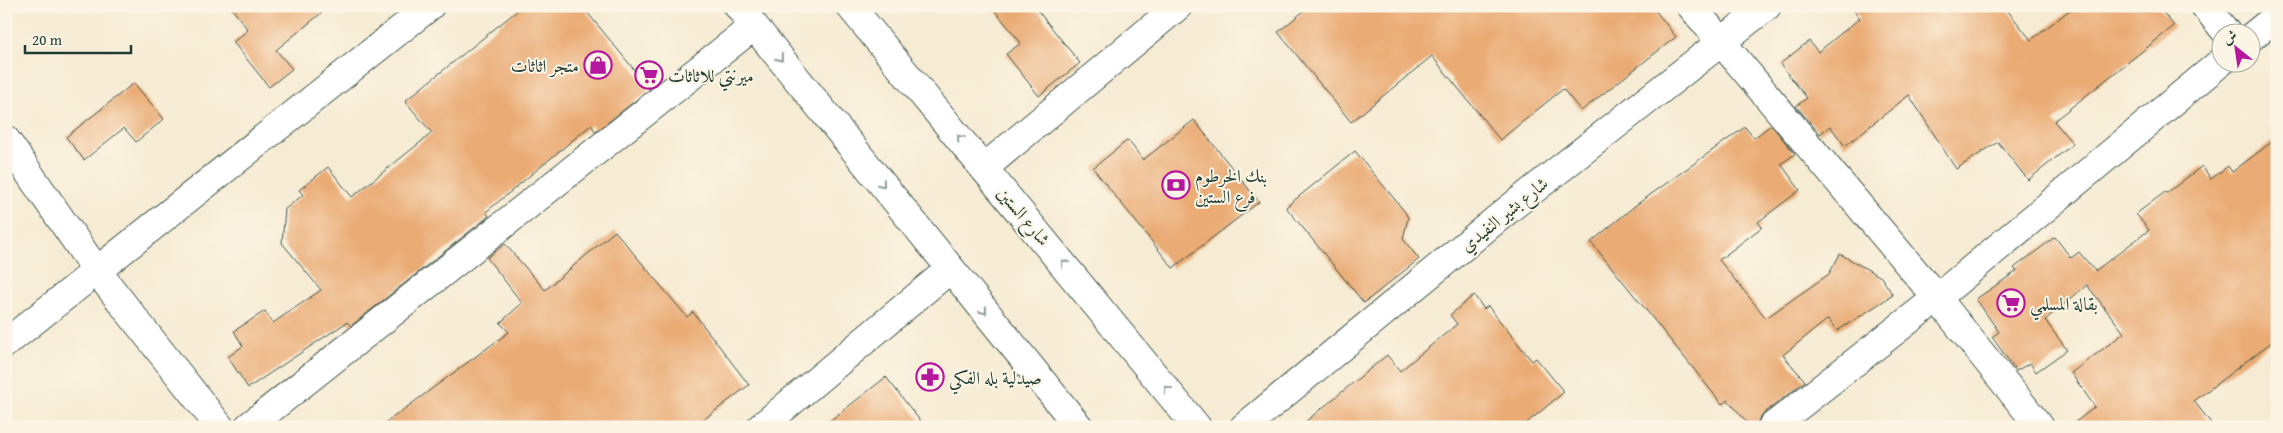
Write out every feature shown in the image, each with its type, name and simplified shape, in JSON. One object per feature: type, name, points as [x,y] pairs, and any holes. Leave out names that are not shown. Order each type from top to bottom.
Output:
[{"type":"street","points":[[6,343],[430,6]]},
{"type":"street","name":"شارع الستين","points":[[850,6],[1197,427]]},
{"type":"street","points":[[984,168],[1178,6]]},
{"type":"street","points":[[1691,6],[1937,298],[2040,427]]},
{"type":"street","name":"شارع بشير النفيدي","points":[[1244,427],[1508,210],[1766,6]]},
{"type":"street","points":[[2205,6],[2218,22]]},
{"type":"street","points":[[248,427],[746,16],[1079,427]]},
{"type":"street","points":[[2260,30],[2277,16]]},
{"type":"street","points":[[1772,427],[1937,298],[2210,71]]},
{"type":"street","points":[[6,140],[96,270],[220,427]]},
{"type":"street","points":[[761,427],[950,269]]},
{"type":"building","points":[[230,6],[330,6],[276,50],[292,69],[269,87],[233,42],[248,30]]},
{"type":"building","points":[[523,6],[582,6],[650,89],[596,132],[591,125],[486,212],[489,216],[351,326],[347,322],[248,388],[228,357],[243,346],[234,331],[265,311],[273,323],[321,290],[282,243],[285,209],[303,195],[299,190],[328,167],[352,197],[432,133],[405,101]]},
{"type":"building","points":[[991,6],[1034,6],[1080,63],[1039,96],[1006,54],[1021,43]]},
{"type":"building","points":[[1310,6],[1652,6],[1676,37],[1581,111],[1563,89],[1500,140],[1432,56],[1351,122],[1278,32]]},
{"type":"building","points":[[1850,6],[2004,6],[2031,40],[2075,6],[2158,6],[2174,26],[2054,121],[2073,144],[2028,180],[1998,142],[1956,169],[1909,95],[1845,146],[1830,126],[1820,134],[1796,106],[1807,98],[1780,64],[1809,41],[1818,52],[1860,18]]},
{"type":"building","points":[[134,83],[164,119],[136,142],[124,128],[84,160],[66,137]]},
{"type":"building","name":"بنك الخرطوم فرع الستين","points":[[1194,120],[1259,202],[1173,268],[1093,168],[1128,140],[1143,160]]},
{"type":"building","points":[[1771,125],[1795,154],[1781,164],[1800,190],[1758,222],[1762,227],[1719,260],[1766,318],[1829,274],[1840,254],[1881,277],[1893,295],[1837,331],[1828,319],[1783,355],[1805,381],[1762,415],[1757,427],[1751,427],[1728,400],[1722,404],[1591,242],[1636,205],[1745,127],[1754,138]]},
{"type":"building","points":[[2277,138],[2277,338],[2194,401],[2214,427],[2069,427],[2095,407],[2071,373],[2124,333],[2087,285],[2045,320],[2067,350],[2036,372],[2030,363],[2016,371],[1992,337],[1999,332],[1976,299],[2017,271],[2014,268],[2055,237],[2071,258],[2079,252],[2095,271],[2149,230],[2136,214],[2165,192],[2167,193],[2202,166],[2211,179],[2228,166],[2232,172]]},
{"type":"building","points":[[1355,151],[1405,212],[1408,218],[1403,239],[1419,259],[1364,303],[1286,207]]},
{"type":"building","points":[[615,231],[687,317],[693,312],[749,385],[694,427],[380,427],[509,332],[500,323],[522,303],[487,258],[505,244],[545,290]]},
{"type":"building","points":[[1474,295],[1484,309],[1488,306],[1532,361],[1536,358],[1564,392],[1522,427],[1299,427],[1387,355],[1400,371],[1457,324],[1450,315]]},
{"type":"building","points":[[886,377],[925,427],[822,427]]},
{"type":"place","name":"متجر اثاثات","points":[[598,65]]},
{"type":"place","name":"ميرنتي للاثاثات","points":[[649,75]]},
{"type":"place","name":"بنك الخرطوم فرع الستين","points":[[1176,185]]},
{"type":"place","name":"بقالة المسلمي","points":[[2011,303]]},
{"type":"place","name":"صيدلية بله الفكي","points":[[930,377]]}]
